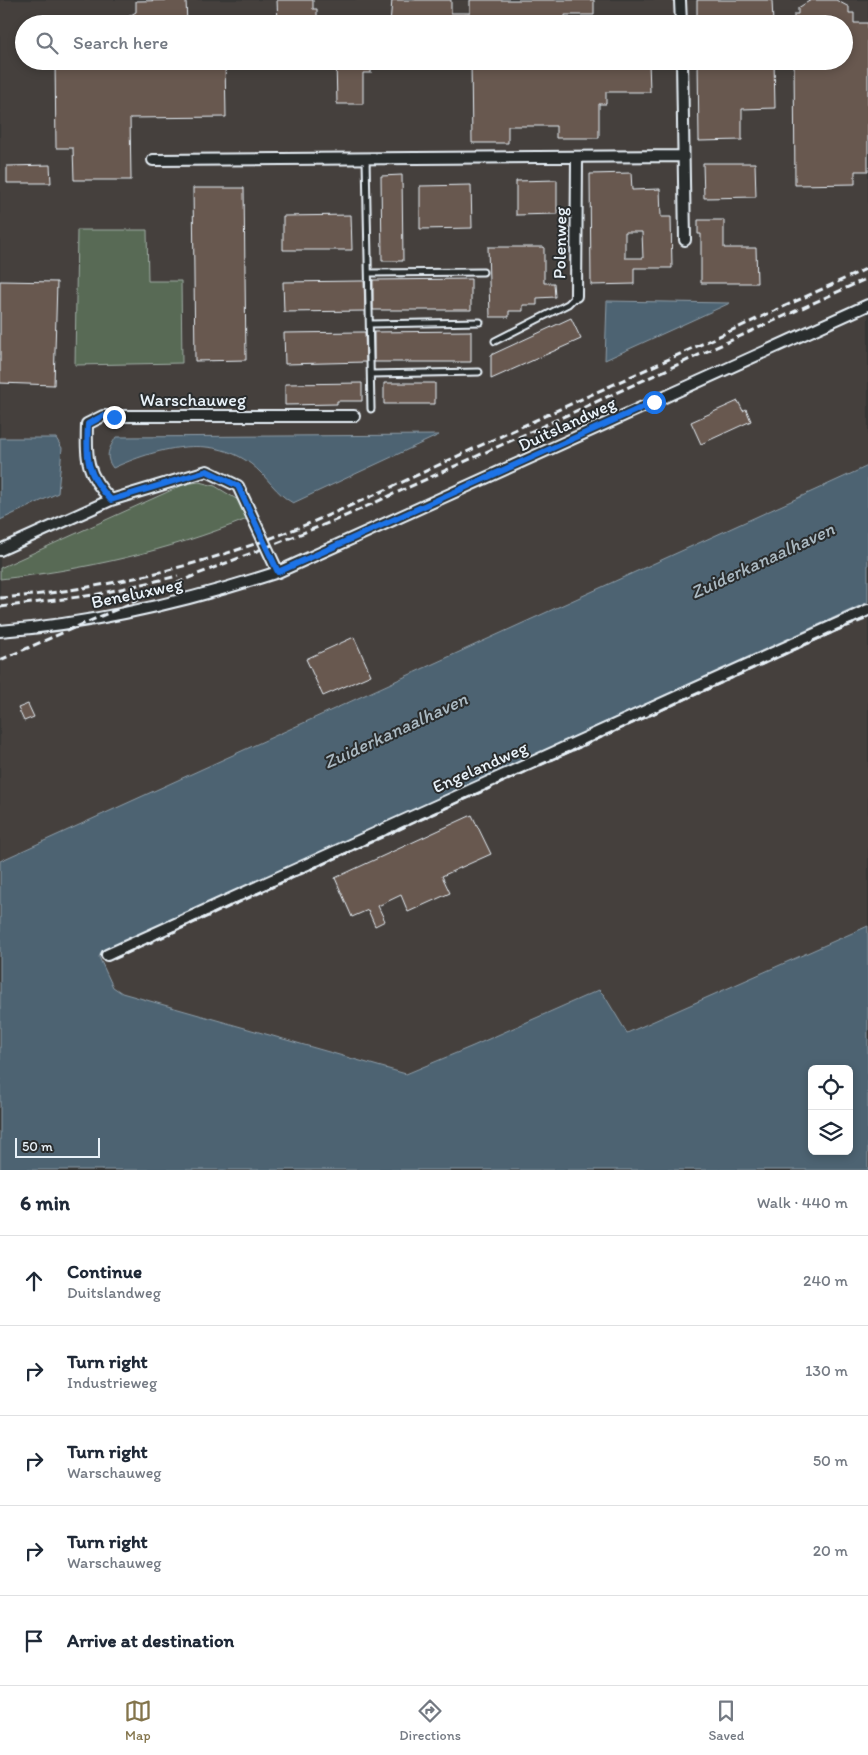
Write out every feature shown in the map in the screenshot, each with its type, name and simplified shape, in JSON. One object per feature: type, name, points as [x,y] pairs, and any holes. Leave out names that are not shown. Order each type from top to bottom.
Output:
[{"type":"street","points":[[680,0],[681,15]]},
{"type":"street","points":[[682,70],[685,240]]},
{"type":"street","points":[[153,160],[684,156]]},
{"type":"street","name":"Polenweg","points":[[576,296],[577,158]]},
{"type":"street","name":"Duitslandweg","points":[[278,572],[868,305]]},
{"type":"street","name":"Warschauweg","points":[[111,500],[96,484],[86,453],[88,424],[103,416],[354,416]]},
{"type":"street","points":[[0,550],[111,500],[207,471],[238,486],[278,572]]},
{"type":"street","name":"Beneluxweg","points":[[0,631],[124,614],[223,590],[278,572]]},
{"type":"street","name":"Engelandweg","points":[[107,955],[868,610]]},
{"type":"lane","points":[[366,159],[371,409]]},
{"type":"lane","points":[[368,273],[483,272]]},
{"type":"lane","name":"Polenweg","points":[[496,341],[568,304],[576,296]]},
{"type":"lane","points":[[370,324],[480,322]]},
{"type":"lane","points":[[371,374],[478,372]]},
{"type":"shaded area","points":[[0,0],[868,0],[868,953],[462,1121],[0,1170]]},
{"type":"green space","points":[[77,230],[147,230],[148,281],[181,281],[182,363],[75,365]]},
{"type":"green space","points":[[199,482],[215,486],[238,500],[247,519],[187,541],[125,558],[63,570],[0,579],[0,568],[185,484]]},
{"type":"water","points":[[607,301],[730,303],[605,360]]},
{"type":"water","points":[[439,435],[293,503],[282,495],[251,464],[235,454],[218,449],[182,447],[164,450],[113,468],[108,456],[116,437]]},
{"type":"water","points":[[0,438],[56,438],[62,448],[58,493],[0,520]]},
{"type":"water","name":"Zuiderkanaalhaven","points":[[868,466],[868,602],[101,953],[99,957],[113,987],[122,993],[406,1074],[599,990],[627,1033],[868,926],[868,1170],[0,1170],[0,861]]},
{"type":"building","points":[[186,0],[187,15],[131,15],[136,12],[136,1]]},
{"type":"building","points":[[277,0],[313,0],[313,9],[317,9],[317,15],[278,15]]},
{"type":"building","points":[[392,0],[451,0],[451,13],[470,13],[470,0],[594,0],[594,15],[391,15]]},
{"type":"building","points":[[697,0],[772,0],[773,15],[697,15]]},
{"type":"building","points":[[811,0],[836,0],[849,7],[849,13],[854,13],[854,23],[868,23],[868,171],[855,171],[855,184],[795,185],[794,70],[853,70],[853,15],[794,15],[798,14],[798,8]]},
{"type":"building","points":[[55,70],[225,70],[226,117],[130,118],[131,180],[74,180],[73,148],[56,148]]},
{"type":"building","points":[[336,70],[371,70],[371,73],[363,73],[363,104],[337,104]]},
{"type":"building","points":[[471,70],[649,70],[650,92],[606,92],[606,104],[599,104],[599,138],[556,138],[556,126],[508,126],[508,143],[472,143]]},
{"type":"building","points":[[698,70],[774,70],[775,108],[742,109],[742,140],[699,141]]},
{"type":"building","points":[[703,163],[755,163],[756,197],[704,198]]},
{"type":"building","points":[[50,165],[51,183],[7,183],[7,166]]},
{"type":"building","points":[[631,173],[632,190],[660,189],[661,217],[671,217],[672,268],[634,268],[634,284],[591,285],[590,174]],"holes":[[[625,232],[642,232],[643,258],[625,258]]]},
{"type":"building","points":[[402,175],[403,261],[382,261],[381,176]]},
{"type":"building","points":[[557,180],[557,214],[516,215],[516,181]]},
{"type":"building","points":[[471,185],[472,228],[420,229],[420,186]]},
{"type":"building","points":[[193,188],[244,188],[246,360],[195,361]]},
{"type":"building","points":[[351,215],[352,250],[283,250],[283,216]]},
{"type":"building","points":[[698,220],[724,220],[724,248],[756,248],[757,283],[701,283],[701,234],[698,234]]},
{"type":"building","points":[[488,247],[544,247],[544,283],[554,283],[555,297],[537,298],[537,305],[523,305],[523,311],[509,311],[509,317],[490,317]]},
{"type":"building","points":[[471,279],[471,310],[373,310],[373,280]]},
{"type":"building","points":[[0,281],[57,282],[54,385],[0,383]]},
{"type":"building","points":[[364,281],[365,311],[284,312],[283,282]]},
{"type":"building","points":[[571,318],[581,339],[491,379],[491,355]]},
{"type":"building","points":[[471,331],[471,362],[374,362],[374,332]]},
{"type":"building","points":[[365,332],[366,362],[285,364],[284,333]]},
{"type":"building","points":[[362,383],[362,401],[337,401],[337,404],[285,405],[285,384]]},
{"type":"building","points":[[384,383],[435,383],[435,404],[384,404]]},
{"type":"building","points":[[738,401],[743,411],[746,409],[751,421],[701,444],[691,422]]},
{"type":"building","points":[[354,637],[371,675],[323,696],[306,659]]},
{"type":"building","points":[[28,704],[34,717],[24,721],[18,708]]},
{"type":"building","points":[[472,815],[491,854],[442,876],[450,893],[408,912],[401,895],[378,906],[385,921],[375,926],[368,910],[352,917],[335,878]]},
{"type":"railway","points":[[0,598],[62,591],[153,574],[275,537],[371,496],[868,268]]},
{"type":"railway","points":[[0,660],[198,574],[341,518],[868,278]]},
{"type":"railway","points":[[0,607],[94,595],[178,576]]},
{"type":"railway","points":[[114,959],[837,630],[868,618]]},
{"type":"route","points":[[114,417],[103,416],[88,424],[86,453],[90,472],[96,484],[111,500],[207,471],[238,486],[278,572],[654,402]]}]
